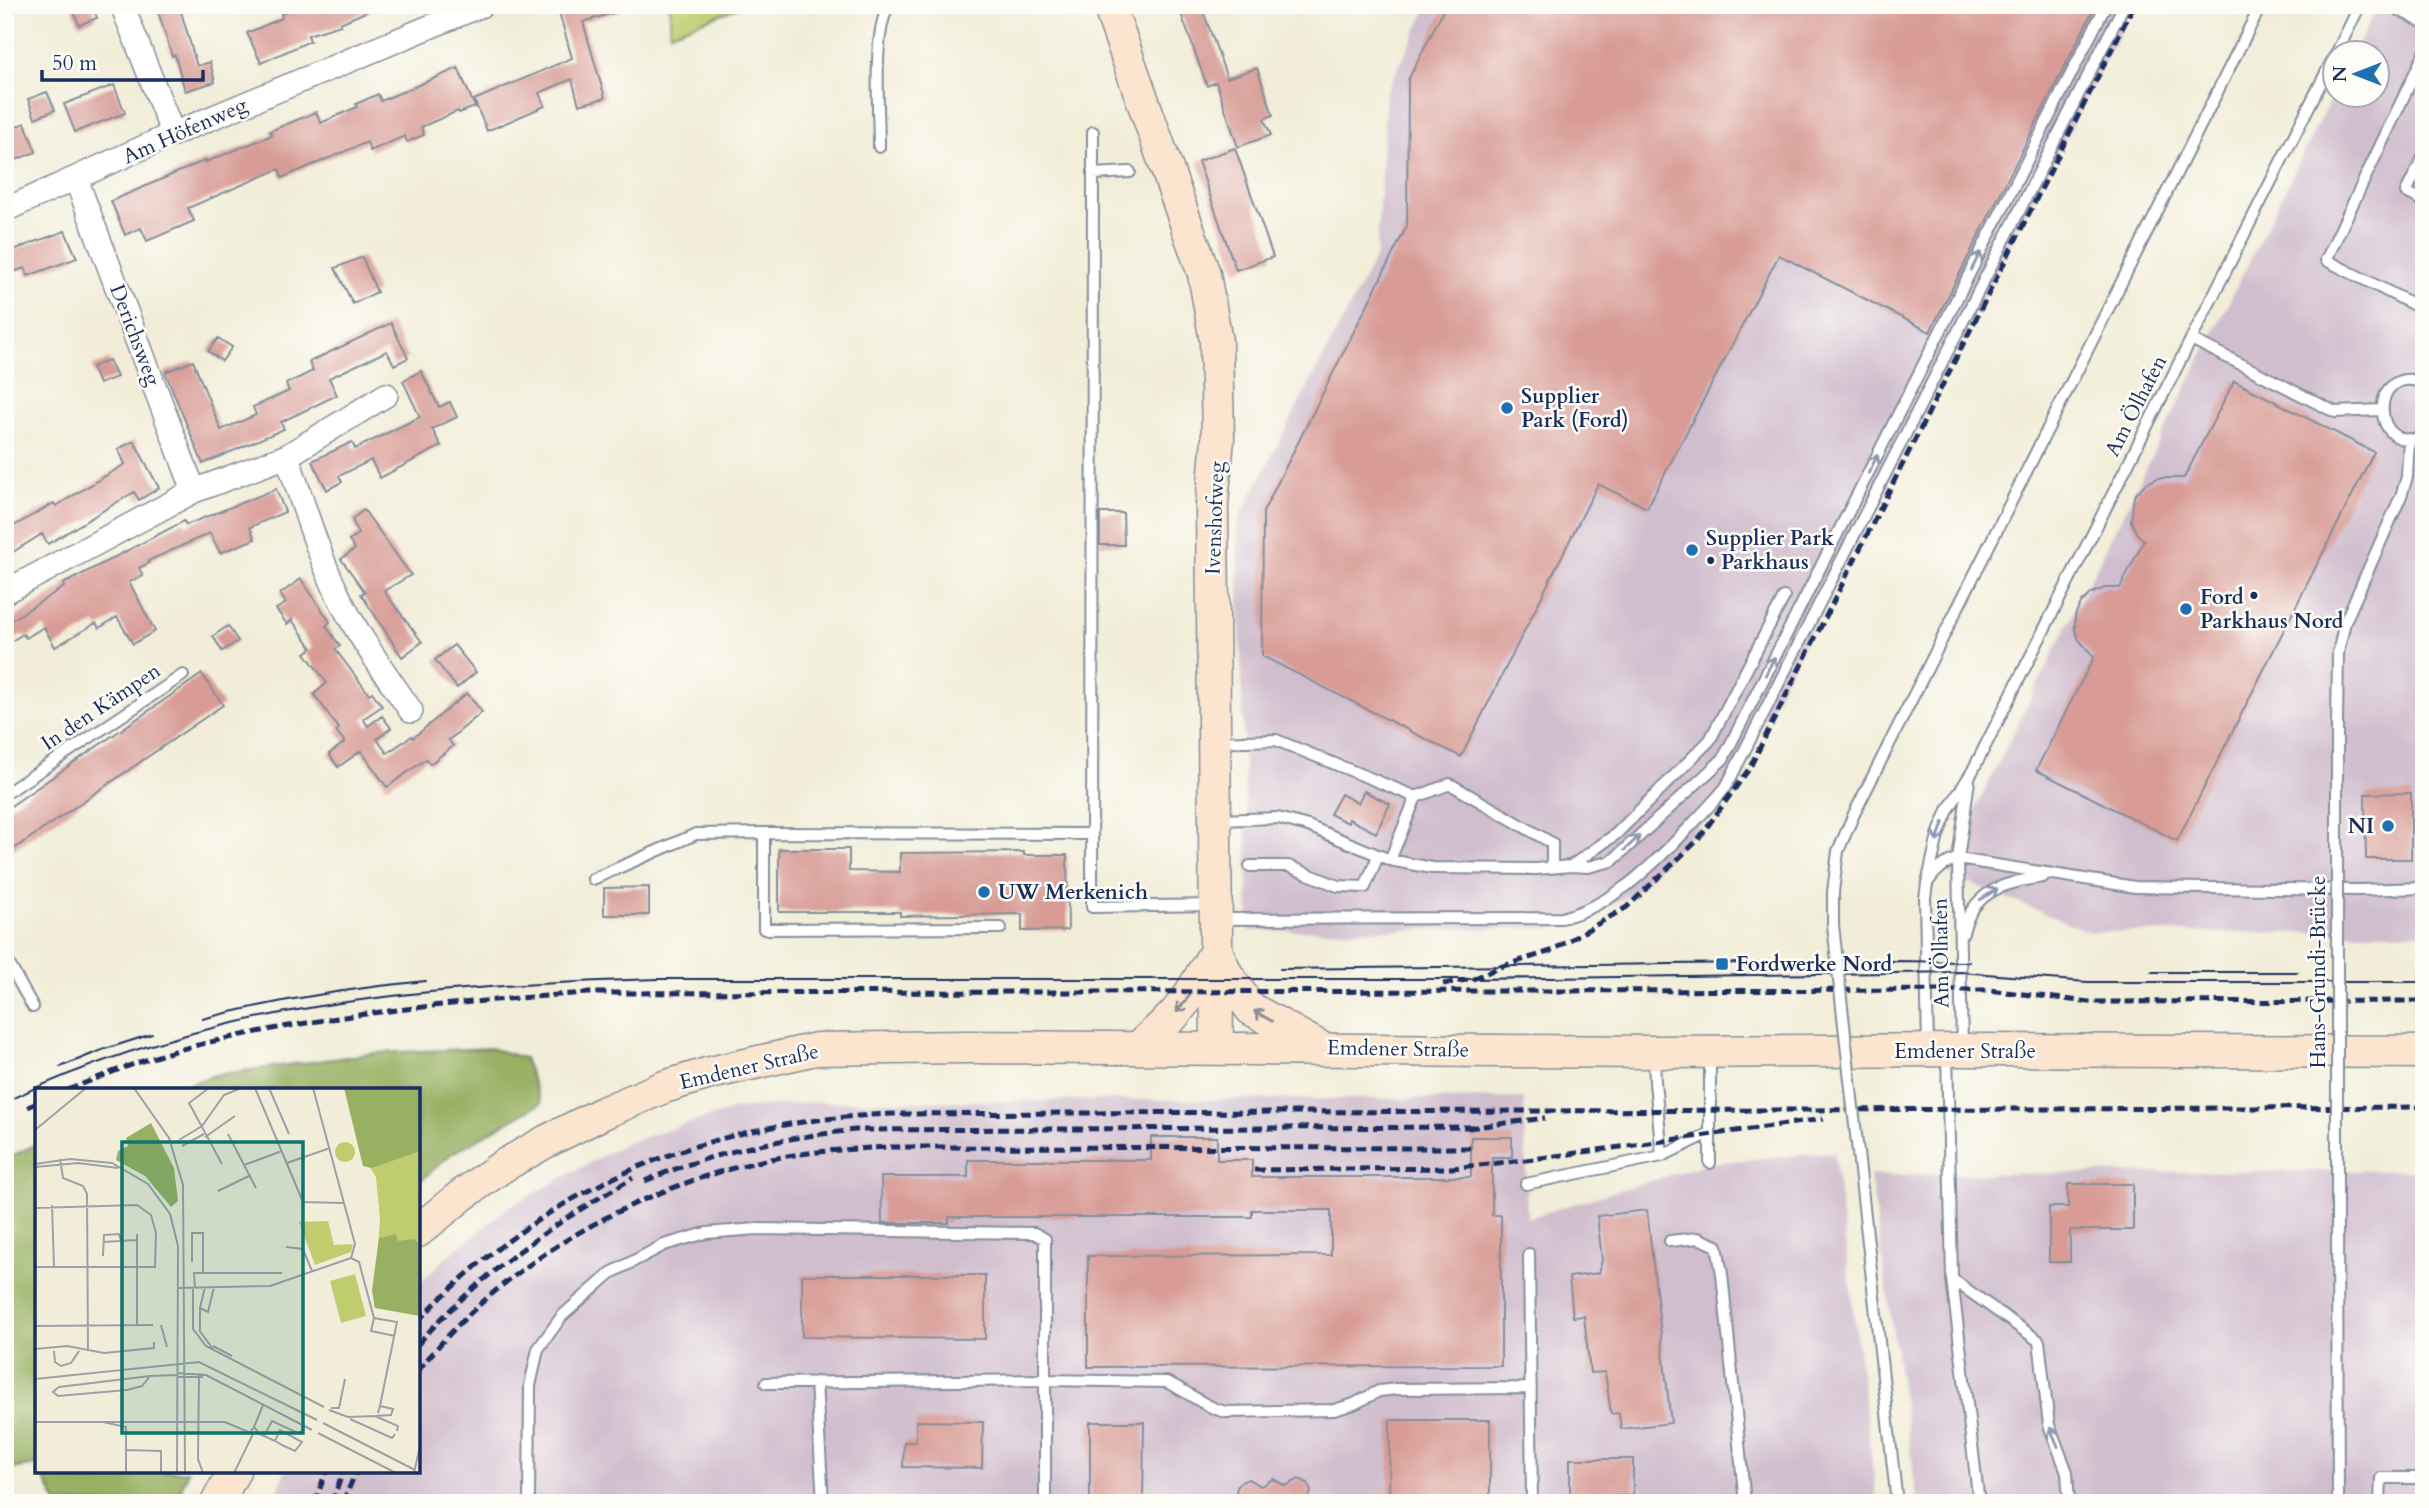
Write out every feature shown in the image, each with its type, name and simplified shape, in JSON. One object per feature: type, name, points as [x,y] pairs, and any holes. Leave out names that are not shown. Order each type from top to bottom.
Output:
[{"type":"street","points":[[122,5],[173,134]]},
{"type":"street","name":"Am Höfenweg","points":[[5,210],[173,134],[482,5]]},
{"type":"street","name":"Ivenshofweg","points":[[1109,5],[1204,274],[1216,341],[1218,439],[1212,504],[1217,1047]]},
{"type":"street","name":"Derichsweg","points":[[76,179],[194,491]]},
{"type":"street","points":[[5,592],[194,491],[287,456],[386,395]]},
{"type":"street","points":[[287,456],[322,559],[340,598],[362,639],[411,711]]},
{"type":"street","points":[[1138,1048],[1173,1016],[1187,999],[1216,950]]},
{"type":"street","points":[[1216,950],[1227,975],[1251,1009],[1323,1048]]},
{"type":"street","name":"Emdener Straße","points":[[420,1229],[482,1181],[547,1141],[605,1112],[664,1087],[710,1073],[816,1049],[967,1046],[1654,1052],[2424,1052]]},
{"type":"street","points":[[217,1503],[233,1473]]},
{"type":"street","points":[[230,1503],[239,1473]]},
{"type":"lane","points":[[879,147],[879,35],[883,16],[889,5]]},
{"type":"lane","points":[[1214,820],[1278,818],[1308,826],[1390,860],[1432,869],[1552,869],[1588,867],[1612,861],[1723,759],[2106,5]]},
{"type":"lane","points":[[1093,132],[1092,907],[1562,918],[1595,906],[1620,892],[1643,874],[1726,787],[2124,5]]},
{"type":"lane","points":[[1897,1503],[1833,925],[1833,892],[1838,851],[1854,814],[2261,5]]},
{"type":"lane","name":"Am Ölhafen","points":[[2344,38],[2361,5]]},
{"type":"lane","points":[[2390,5],[2424,23]]},
{"type":"lane","points":[[2424,54],[2326,261],[2424,310]]},
{"type":"lane","name":"Am Ölhafen","points":[[1946,1050],[1925,898],[1938,835],[1948,810],[1972,772],[2320,86]]},
{"type":"lane","points":[[2424,156],[2406,192],[2424,201]]},
{"type":"lane","points":[[1093,174],[1130,172]]},
{"type":"lane","points":[[2191,339],[2334,412],[2381,410]]},
{"type":"lane","points":[[2424,383],[2406,380],[2396,383],[2383,399],[2381,410],[2389,430],[2399,437],[2409,439],[2424,436]]},
{"type":"lane","name":"Hans-Grundi-Brücke","points":[[2338,1503],[2339,653],[2344,622],[2401,496],[2407,477],[2409,439]]},
{"type":"lane","points":[[1571,866],[1616,834],[1710,740],[1784,597]]},
{"type":"lane","name":"In den Kämpen","points":[[5,794],[183,675]]},
{"type":"lane","points":[[1213,742],[1276,740],[1416,797],[1450,784],[1552,843],[1552,869]]},
{"type":"lane","name":"Am Ölhafen","points":[[1946,1050],[1960,951],[1958,859],[1964,808],[1972,772]]},
{"type":"lane","points":[[1390,860],[1416,797]]},
{"type":"lane","points":[[764,833],[764,929],[1001,928]]},
{"type":"lane","points":[[593,879],[696,834],[1092,834]]},
{"type":"lane","points":[[1250,866],[1288,866],[1338,886],[1365,887],[1378,856]]},
{"type":"lane","points":[[1927,884],[1933,874],[1951,860],[1958,859],[2135,887],[2359,890],[2424,888]]},
{"type":"lane","points":[[1960,951],[1972,907],[1983,897],[1996,888],[2019,880],[2052,875]]},
{"type":"lane","points":[[5,957],[33,1007]]},
{"type":"lane","points":[[1946,1050],[1951,1279],[1979,1503]]},
{"type":"lane","points":[[1654,1052],[1662,1156]]},
{"type":"lane","points":[[1710,1052],[1710,1163]]},
{"type":"lane","points":[[1526,1184],[1662,1156],[1710,1133]]},
{"type":"lane","points":[[529,1503],[530,1386],[538,1349],[562,1316],[611,1273],[664,1245],[706,1233],[758,1229],[1034,1233],[1045,1239],[1045,1503]]},
{"type":"lane","points":[[1670,1241],[1698,1238],[1717,1246],[1745,1503]]},
{"type":"lane","points":[[1529,1254],[1532,1503]]},
{"type":"lane","points":[[1951,1279],[2039,1342],[2049,1425],[2067,1472],[2069,1503]]},
{"type":"lane","points":[[766,1383],[1045,1380],[1166,1382],[1180,1388],[1210,1409],[1226,1412],[1335,1409],[1354,1404],[1379,1391],[1397,1389],[1531,1388]]},
{"type":"lane","points":[[816,1382],[823,1503]]},
{"type":"lane","points":[[2379,1503],[2381,1478],[2424,1478]]},
{"type":"shaded area","points":[[1429,5],[2134,5],[1723,800],[1633,894],[1565,928],[1249,931],[1237,523],[1376,256],[1386,92]]},
{"type":"shaded area","points":[[2378,5],[2424,5],[2424,933],[2089,932],[1944,872],[2326,108],[2390,108],[2390,38],[2361,38]]},
{"type":"shaded area","points":[[1524,1098],[1527,1218],[1710,1163],[1834,1152],[1877,1503],[273,1503],[284,1473],[420,1473],[420,1283],[449,1255],[509,1207],[626,1143],[735,1109],[817,1102]]},
{"type":"shaded area","points":[[2424,1170],[2424,1503],[1918,1503],[1870,1175]]},
{"type":"green space","points":[[670,5],[745,5],[670,33]]},
{"type":"green space","points":[[490,1048],[524,1058],[541,1103],[451,1154],[420,1181],[420,1088],[179,1088],[215,1075],[376,1053]]},
{"type":"green space","points":[[35,1145],[35,1465],[5,1470],[5,1159]]},
{"type":"green space","points":[[41,1473],[187,1473],[176,1503],[57,1503]]},
{"type":"building","points":[[71,5],[92,5],[97,18],[79,25]]},
{"type":"building","points":[[156,5],[179,5],[197,66],[210,62],[215,82],[185,91]]},
{"type":"building","points":[[300,5],[382,5],[340,23],[341,25],[308,35],[310,41],[261,63],[247,33],[282,18],[281,14]]},
{"type":"building","points":[[557,5],[622,5],[623,10],[583,22],[605,98],[579,105],[572,79],[539,93],[545,106],[487,131],[474,100],[572,58]]},
{"type":"building","points":[[1178,5],[1201,5],[1227,78],[1257,68],[1273,115],[1264,119],[1271,135],[1238,147],[1216,82],[1207,86]]},
{"type":"building","name":"Supplier Park (Ford)","points":[[1446,5],[2096,5],[1930,332],[1779,255],[1647,508],[1598,484],[1461,757],[1262,656],[1263,512],[1407,226],[1408,80]]},
{"type":"building","points":[[458,68],[475,107],[459,113],[458,111],[421,127],[424,135],[407,142],[405,136],[370,151],[367,142],[282,178],[279,169],[188,208],[194,221],[147,241],[141,228],[125,235],[111,201],[272,135],[270,131],[316,112],[321,123],[378,94],[381,101]]},
{"type":"building","points":[[114,85],[125,113],[75,132],[64,104]]},
{"type":"building","points":[[47,92],[55,110],[35,118],[28,99]]},
{"type":"building","points":[[25,123],[36,152],[5,164],[5,131]]},
{"type":"building","points":[[1235,148],[1273,257],[1236,270],[1198,161]]},
{"type":"building","points":[[65,231],[77,258],[28,276],[25,268],[5,275],[5,253]]},
{"type":"building","points":[[362,257],[377,292],[353,304],[335,268]]},
{"type":"building","points":[[391,323],[408,358],[394,365],[387,351],[329,378],[337,395],[281,422],[284,429],[203,464],[165,372],[193,361],[221,430],[256,415],[253,407],[289,391],[286,384],[313,371],[309,362]]},
{"type":"building","points":[[218,338],[232,347],[222,361],[208,351]]},
{"type":"building","points":[[109,360],[117,377],[99,384],[92,367]]},
{"type":"building","points":[[421,371],[439,407],[450,402],[457,417],[432,429],[441,446],[380,478],[371,460],[339,476],[342,482],[327,490],[312,461],[352,442],[355,449],[420,417],[403,381]]},
{"type":"building","name":"Ford • Parkhaus Nord","points":[[2234,381],[2374,452],[2177,841],[2036,770],[2094,657],[2079,640],[2075,630],[2075,615],[2081,603],[2092,593],[2105,588],[2120,588],[2144,540],[2137,534],[2131,521],[2134,496],[2145,484],[2158,478],[2184,478]]},
{"type":"building","points":[[134,441],[159,488],[139,500],[134,492],[48,544],[42,534],[5,557],[5,531],[54,503],[56,506],[125,464],[118,449]]},
{"type":"building","points":[[276,489],[285,512],[250,527],[255,539],[220,553],[210,533],[148,561],[149,563],[139,568],[143,576],[129,582],[155,631],[133,644],[117,617],[99,628],[96,623],[55,647],[44,627],[26,638],[23,634],[5,645],[5,624],[64,587],[63,584],[184,521],[186,525]]},
{"type":"building","points":[[364,510],[411,575],[384,591],[422,642],[402,657],[361,594],[365,592],[341,559],[355,549],[349,541],[358,534],[352,519]]},
{"type":"building","points":[[1100,513],[1123,513],[1124,545],[1100,545]]},
{"type":"building","points":[[301,579],[330,622],[326,626],[340,646],[335,649],[369,694],[372,692],[382,706],[363,719],[368,726],[382,716],[391,728],[377,739],[387,753],[412,736],[413,738],[467,693],[482,712],[449,740],[453,746],[430,764],[426,759],[387,787],[361,751],[338,767],[329,754],[345,742],[314,694],[327,683],[305,653],[312,648],[292,620],[287,624],[276,609],[286,603],[280,594]]},
{"type":"building","points":[[228,626],[238,641],[222,651],[213,636]]},
{"type":"building","points":[[454,645],[476,672],[457,688],[435,660]]},
{"type":"building","points":[[202,674],[223,705],[11,851],[5,842],[5,810]]},
{"type":"building","points":[[1364,791],[1390,804],[1376,833],[1349,819],[1348,823],[1330,814],[1341,794],[1358,803]]},
{"type":"building","name":"NI","points":[[2411,793],[2411,859],[2366,859],[2365,794]]},
{"type":"building","name":"UW Merkenich","points":[[779,849],[849,849],[849,871],[900,872],[900,853],[1024,852],[1024,855],[1067,855],[1068,930],[1022,931],[1022,914],[900,916],[900,912],[779,912]]},
{"type":"building","points":[[649,887],[649,915],[604,915],[604,888]]},
{"type":"building","points":[[1151,1137],[1217,1137],[1217,1160],[1252,1160],[1252,1177],[1471,1177],[1471,1137],[1512,1137],[1512,1157],[1492,1157],[1492,1215],[1501,1215],[1501,1366],[1088,1367],[1088,1256],[1331,1255],[1331,1210],[1252,1210],[1252,1217],[949,1217],[949,1223],[882,1223],[881,1177],[968,1177],[968,1160],[1151,1160]]},
{"type":"building","points":[[2068,1184],[2133,1184],[2133,1230],[2070,1230],[2070,1262],[2049,1262],[2049,1207],[2068,1207]]},
{"type":"building","points":[[1647,1210],[1671,1423],[1621,1429],[1619,1413],[1611,1414],[1605,1372],[1590,1373],[1584,1316],[1573,1317],[1569,1277],[1599,1273],[1602,1260],[1597,1216]]},
{"type":"building","points":[[802,1275],[985,1275],[985,1339],[802,1337]]},
{"type":"building","points":[[1390,1420],[1490,1420],[1490,1503],[1389,1503]]},
{"type":"building","points":[[916,1421],[983,1422],[982,1468],[903,1467],[904,1442],[916,1442]]},
{"type":"building","points":[[1090,1422],[1144,1422],[1143,1503],[1090,1503]]},
{"type":"building","points":[[1570,1459],[1633,1459],[1633,1496],[1570,1496]]},
{"type":"building","points":[[1248,1479],[1261,1486],[1273,1479],[1286,1486],[1299,1479],[1308,1483],[1311,1492],[1304,1503],[1295,1503],[1286,1497],[1278,1503],[1269,1503],[1261,1497],[1252,1503],[1243,1503],[1236,1491],[1239,1483]]},
{"type":"tram line","points":[[1280,969],[1969,962]]},
{"type":"tram line","points":[[38,1088],[84,1068],[164,1041],[244,1021],[325,1005],[407,994],[574,982],[659,979],[1473,979],[1961,972],[2087,982],[2424,982]]},
{"type":"tram line","points":[[2151,972],[2298,972]]},
{"type":"tram line","points":[[202,1019],[314,996],[426,981]]},
{"type":"tram line","points":[[60,1067],[152,1034]]},
{"type":"tram line","points":[[5,1102],[35,1089]]},
{"type":"railway","points":[[1443,984],[1473,979],[1500,967],[1551,951],[1627,907],[1697,841],[1749,769],[2134,5]]},
{"type":"railway","points":[[73,1088],[130,1065],[178,1050],[292,1025],[439,1005],[588,993],[1989,990],[2089,1002],[2424,1001]]},
{"type":"railway","points":[[28,1107],[35,1104]]},
{"type":"railway","points":[[420,1319],[468,1273],[521,1232],[577,1197],[635,1168],[696,1146],[760,1130],[826,1119],[895,1114],[2424,1107]]},
{"type":"railway","points":[[1468,1128],[1545,1118]]},
{"type":"railway","points":[[1254,1170],[1451,1168],[1823,1119]]},
{"type":"railway","points":[[645,1181],[722,1154],[801,1137],[855,1130],[1476,1127]]},
{"type":"railway","points":[[420,1369],[452,1332],[490,1296],[531,1263],[575,1235],[622,1210],[671,1189],[771,1159],[816,1152],[892,1147],[1471,1148]]},
{"type":"railway","points":[[420,1342],[466,1295],[518,1252],[633,1178]]},
{"type":"railway","points":[[315,1503],[325,1473]]},
{"type":"railway","points":[[332,1503],[342,1473]]},
{"type":"railway","points":[[343,1503],[355,1473]]},
{"type":"place","name":"Supplier Park (Ford)","points":[[1507,408]]},
{"type":"place","name":"Supplier Park • Parkhaus","points":[[1692,550]]},
{"type":"place","name":"Ford • Parkhaus Nord","points":[[2186,609]]},
{"type":"place","name":"NI","points":[[2388,826]]},
{"type":"place","name":"UW Merkenich","points":[[984,892]]},
{"type":"place","name":"Fordwerke Nord","points":[[1722,964]]}]
